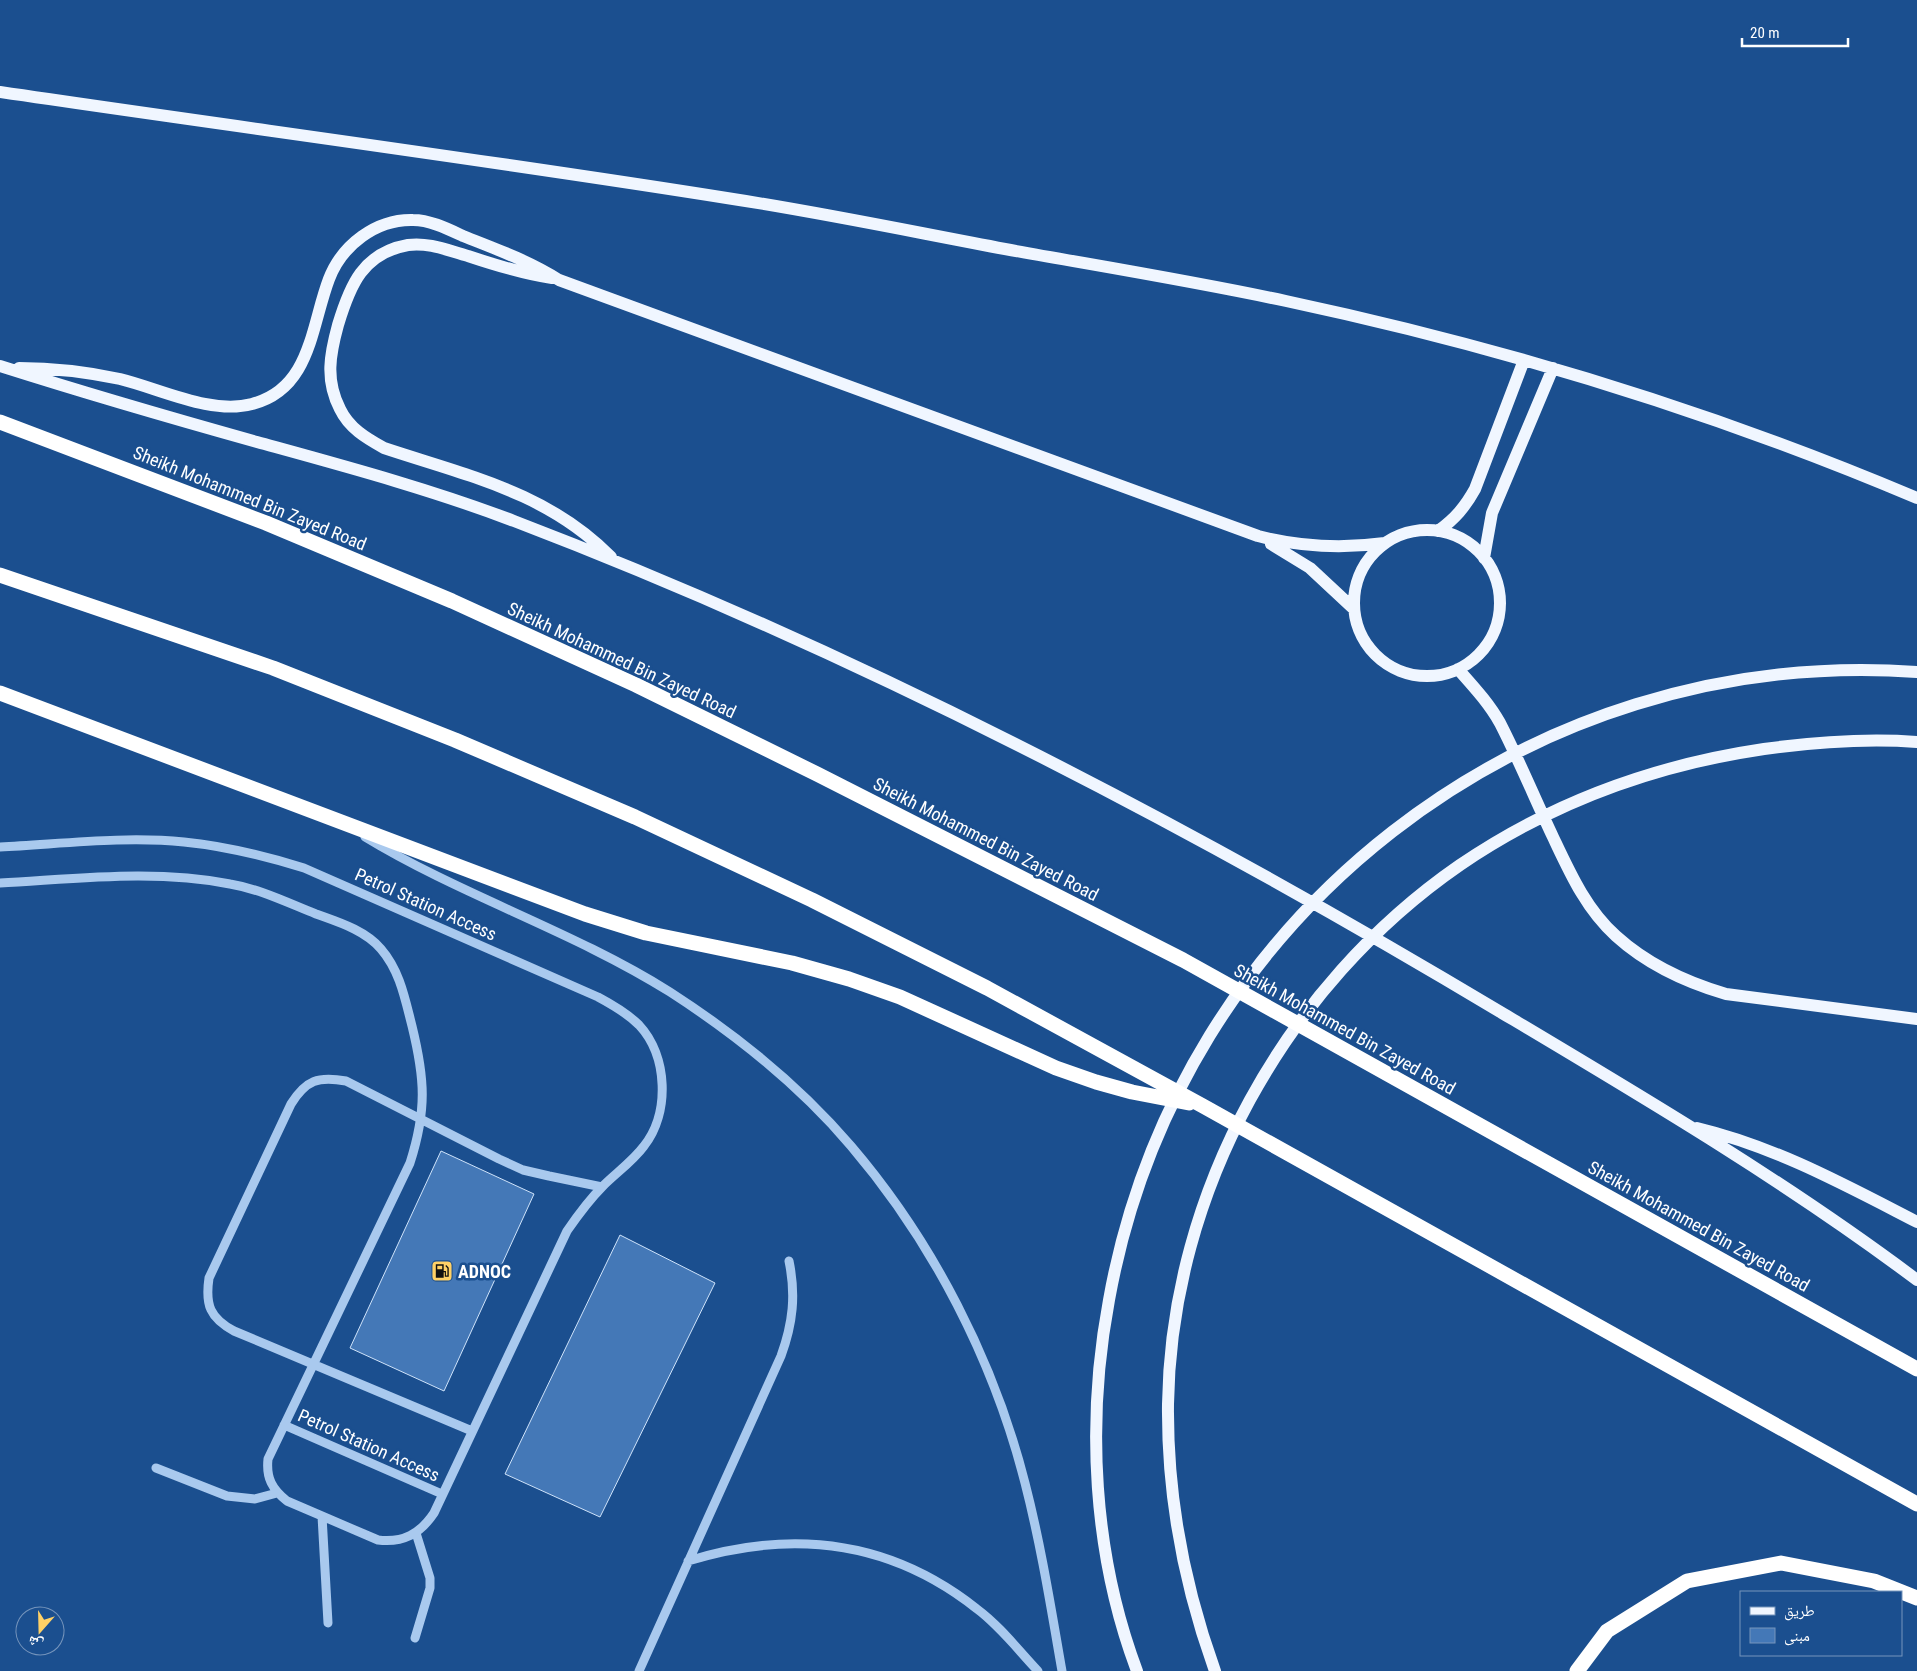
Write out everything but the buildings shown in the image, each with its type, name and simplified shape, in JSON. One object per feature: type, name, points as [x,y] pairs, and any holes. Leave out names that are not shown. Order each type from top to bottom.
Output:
[{"type":"highway","name":"Sheikh Mohammed Bin Zayed Road","points":[[0,422],[266,523],[452,601],[636,685],[817,774],[1183,960],[1917,1369]]},
{"type":"highway","points":[[0,575],[273,668],[455,740],[635,817],[812,900],[987,988],[1203,1106],[1917,1504]]},
{"type":"highway","points":[[0,692],[585,914],[646,933],[792,964],[849,979],[900,997],[1056,1068],[1132,1092],[1203,1106]]},
{"type":"highway","points":[[1577,1671],[1607,1631],[1687,1581],[1781,1563],[1874,1582],[1898,1591]]},
{"type":"highway","points":[[1902,1592],[1917,1598]]},
{"type":"main road","points":[[0,92],[736,200],[1168,277],[1287,301],[1406,328],[1552,368],[1670,405],[1769,439],[1917,498]]},
{"type":"main road","points":[[3,368],[36,368],[93,374],[212,406],[233,408],[253,404],[272,396],[289,383],[302,367],[310,347],[329,279],[339,260],[353,243],[371,230],[391,222],[413,220],[434,224],[523,260],[559,280]]},
{"type":"main road","points":[[616,561],[592,538],[566,518],[537,501],[506,488],[384,448],[367,439],[351,426],[340,410],[332,392],[329,372],[330,352],[347,293],[358,275],[372,260],[390,250],[409,245],[430,245],[520,272],[559,280],[1258,536],[1289,544],[1321,547],[1353,547],[1385,543]]},
{"type":"main road","points":[[1438,531],[1453,520],[1466,506],[1475,488],[1524,360]]},
{"type":"main road","points":[[3,368],[437,493],[616,561],[867,672],[1005,739],[1121,799],[1350,924],[1567,1051],[1782,1184],[1917,1280]]},
{"type":"main road","points":[[1484,558],[1492,513],[1552,368]]},
{"type":"main road","points":[[1419,530],[1438,531],[1456,536],[1471,545],[1484,558],[1495,577],[1500,598],[1498,620],[1490,640],[1476,657],[1458,669],[1441,675],[1424,676],[1407,673],[1390,666],[1376,656],[1365,642],[1354,609],[1354,590],[1360,572],[1370,556],[1385,543],[1401,534],[1419,530]]},
{"type":"main road","points":[[1258,536],[1310,568],[1354,609]]},
{"type":"main road","points":[[1458,669],[1482,696],[1499,722],[1576,886],[1594,912],[1615,936],[1667,972],[1696,985],[1726,994],[1917,1019]]},
{"type":"main road","points":[[1137,1671],[1114,1597],[1102,1534],[1097,1468],[1096,1401],[1102,1334],[1114,1268],[1126,1222],[1154,1141],[1183,1080],[1216,1023],[1254,968],[1297,918],[1344,870],[1396,827],[1450,788],[1509,756],[1569,727],[1632,704],[1697,687],[1763,675],[1830,669],[1917,672]]},
{"type":"main road","points":[[1215,1671],[1201,1632],[1186,1574],[1175,1517],[1169,1459],[1168,1402],[1174,1335],[1182,1287],[1195,1232],[1214,1177],[1237,1125],[1260,1082],[1296,1026],[1332,981],[1371,939],[1437,883],[1508,835],[1560,808],[1613,786],[1668,768],[1724,755],[1834,741],[1888,740],[1917,742]]},
{"type":"main road","points":[[1686,1125],[1727,1135],[1806,1165],[1917,1222]]},
{"type":"street","points":[[337,820],[420,867],[601,953],[670,992],[734,1038],[794,1089],[850,1145],[897,1206],[938,1270],[974,1338],[1002,1409],[1025,1482],[1042,1557],[1062,1671]]},
{"type":"street","name":"Petrol Station Access","points":[[0,847],[142,841],[184,842],[265,856],[304,868],[598,997],[621,1009],[640,1026],[654,1048],[662,1073],[662,1098],[657,1124],[644,1146],[583,1208],[567,1232],[442,1494],[426,1524],[416,1533]]},
{"type":"street","name":"Petrol Station Access","points":[[0,883],[146,876],[206,879],[257,891],[364,935],[385,954],[393,965],[401,985],[422,1074],[422,1119],[410,1163],[268,1459],[267,1471],[270,1483],[277,1493]]},
{"type":"street","points":[[472,1431],[220,1323],[210,1310],[206,1294],[210,1278],[300,1090],[313,1081],[330,1078],[346,1081],[523,1170],[602,1187]]},
{"type":"street","points":[[639,1671],[789,1333],[794,1301],[794,1284],[789,1261]]},
{"type":"street","name":"Petrol Station Access","points":[[284,1425],[442,1494]]},
{"type":"street","points":[[156,1468],[227,1496],[255,1499],[277,1493],[287,1501],[378,1540],[391,1542],[416,1533],[430,1578],[430,1588],[415,1638]]},
{"type":"street","points":[[322,1516],[328,1622]]},
{"type":"street","points":[[688,1561],[720,1551],[788,1542],[823,1544],[856,1550],[890,1560],[952,1590],[979,1610],[1038,1671]]},
{"type":"place","name":"ADNOC","points":[[442,1271]]}]
